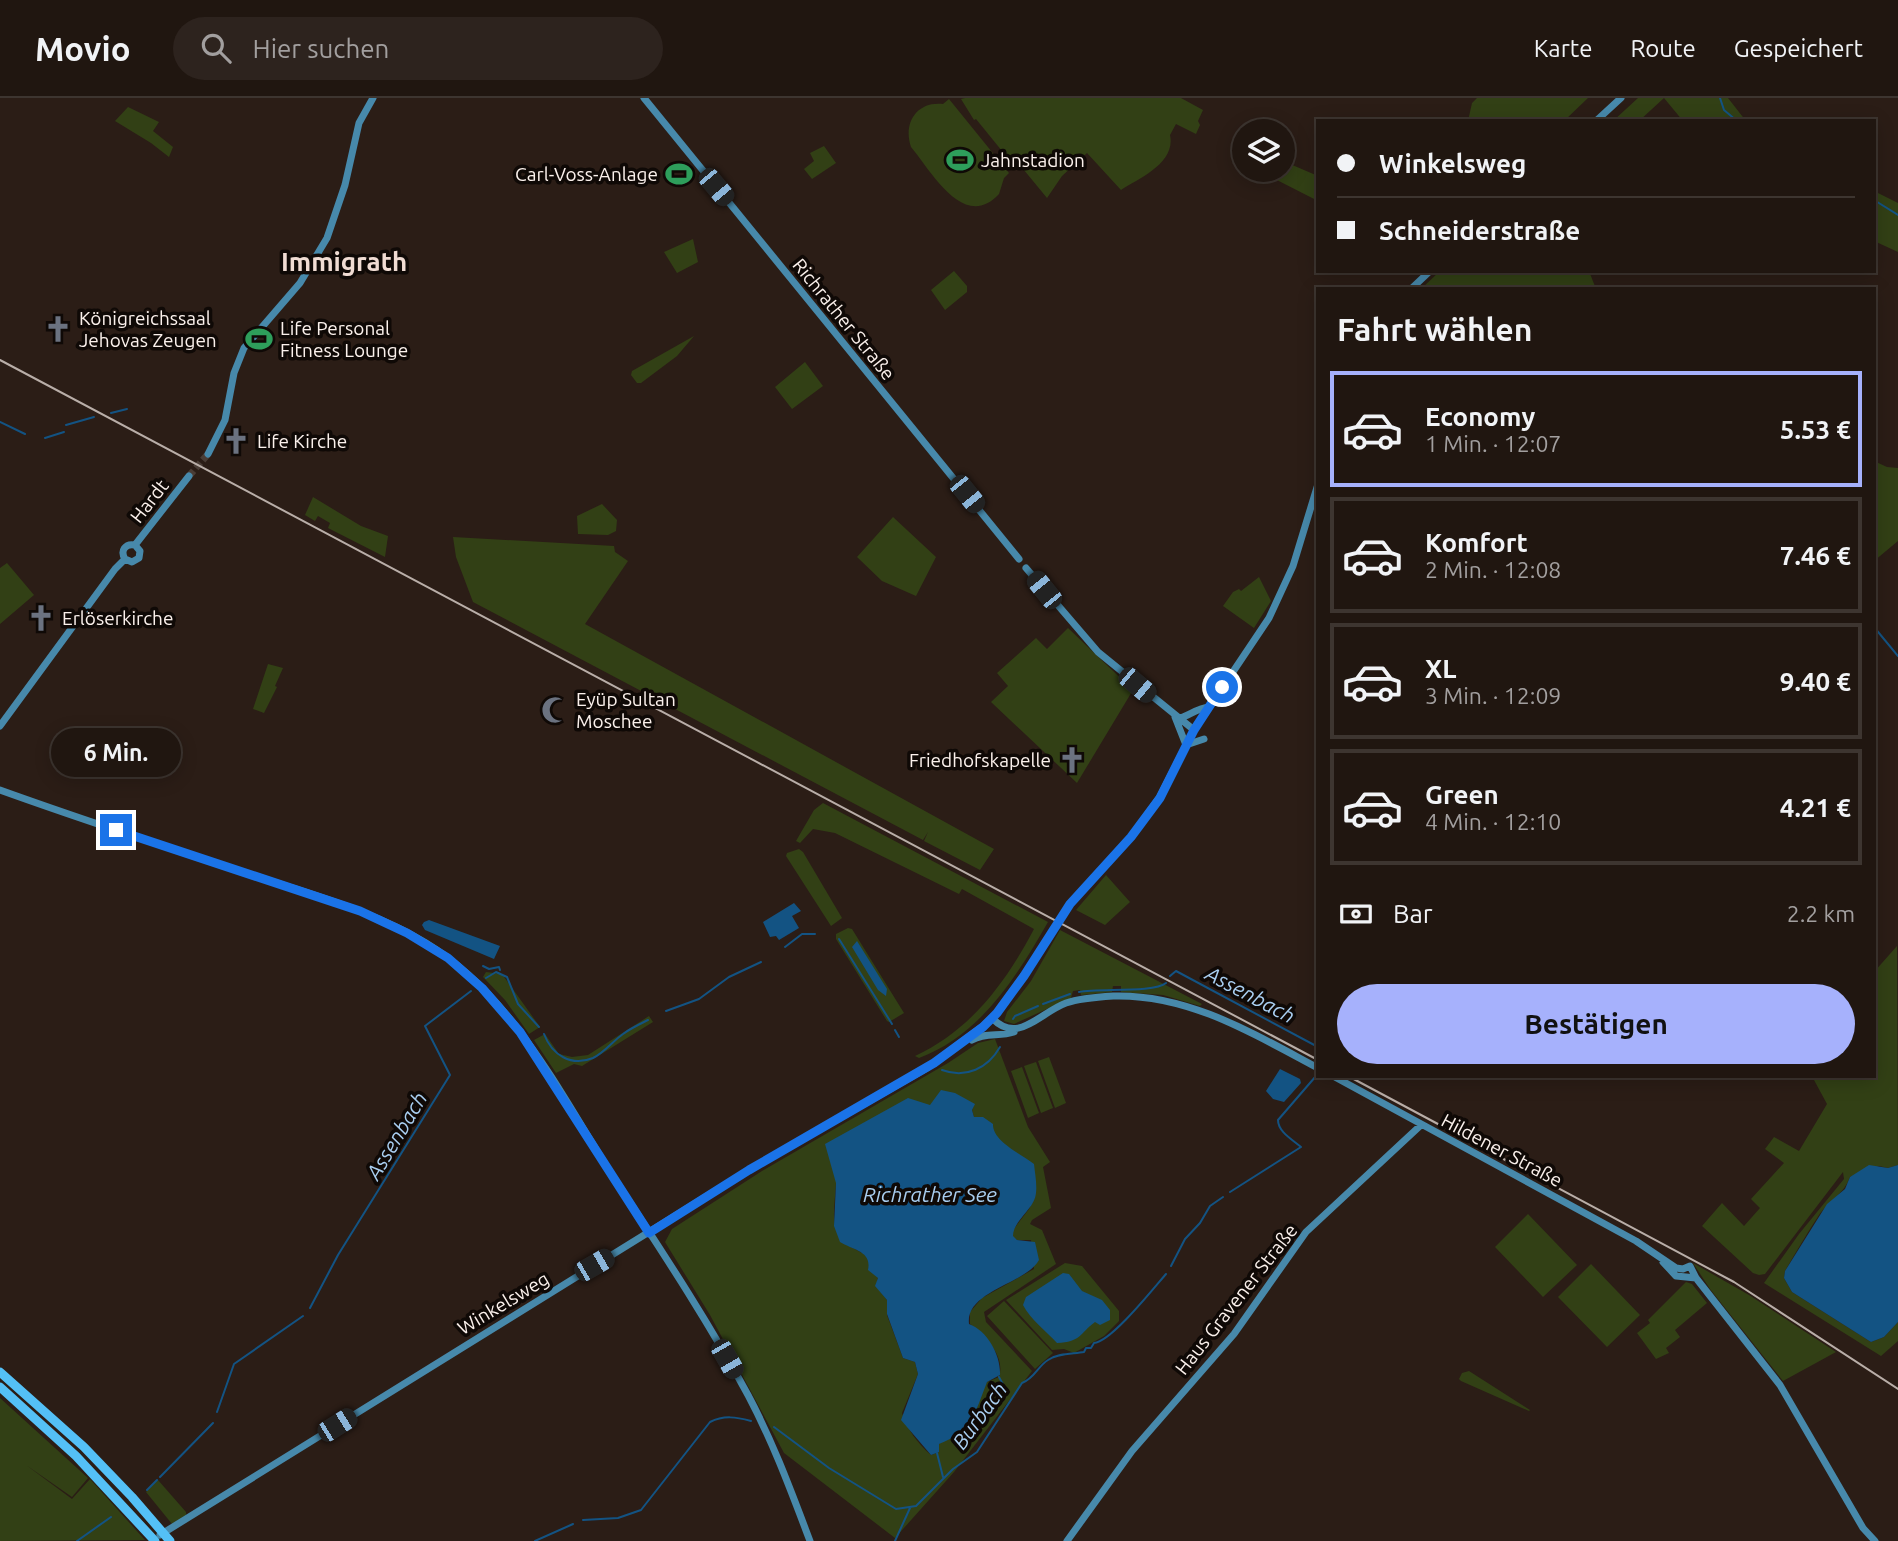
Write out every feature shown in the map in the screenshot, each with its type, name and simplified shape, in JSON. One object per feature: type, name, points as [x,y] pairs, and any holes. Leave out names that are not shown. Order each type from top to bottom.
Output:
[{"type":"highway","points":[[0,1372],[83,1447],[170,1541]]},
{"type":"highway","points":[[0,1387],[76,1455],[153,1541]]},
{"type":"main road","points":[[208,454],[225,420],[234,373],[244,348],[298,285],[327,238],[345,185],[359,123],[373,98]]},
{"type":"main road","name":"Richrather Straße","points":[[644,98],[1019,559],[1019,568],[1026,568],[1098,652],[1177,718]]},
{"type":"main road","points":[[1598,119],[1621,98]]},
{"type":"main road","points":[[1413,287],[1428,273]]},
{"type":"main road","name":"Hardt","points":[[135,545],[189,476]]},
{"type":"main road","name":"Winkelsweg","points":[[153,1541],[749,1170],[922,1071],[989,1021],[1024,976],[1070,904],[1131,837],[1160,798],[1194,730],[1269,618],[1293,566],[1316,491]]},
{"type":"main road","points":[[135,545],[140,551],[139,558],[132,562],[125,559],[122,552],[124,548],[135,545]]},
{"type":"main road","points":[[0,726],[125,559]]},
{"type":"main road","points":[[1177,718],[1209,707]]},
{"type":"main road","points":[[1177,718],[1194,730]]},
{"type":"main road","points":[[1177,718],[1186,745],[1204,739]]},
{"type":"main road","points":[[0,790],[360,911],[435,949],[477,983],[515,1025],[690,1296],[748,1395],[783,1471],[810,1541]]},
{"type":"main road","points":[[958,1046],[984,1034],[1003,1035],[1023,1028],[1058,1007],[1076,1000],[1137,996],[1172,1001],[1215,1016],[1316,1067]]},
{"type":"main road","points":[[989,1021],[1005,1029],[1023,1028]]},
{"type":"main road","points":[[989,1021],[994,1034]]},
{"type":"main road","name":"Hildener Straße","points":[[1337,1078],[1533,1184],[1679,1269],[1690,1266],[1696,1278],[1780,1384],[1863,1528],[1875,1541]]},
{"type":"main road","name":"Haus Gravener Straße","points":[[1067,1541],[1132,1451],[1234,1334],[1306,1232],[1422,1125]]},
{"type":"main road","name":"Hildener Straße","points":[[1655,1254],[1676,1276],[1696,1278]]},
{"type":"main road","name":"Hildener Straße","points":[[1863,1528],[1867,1541]]},
{"type":"green space","points":[[1181,98],[1203,110],[1196,134],[1176,124],[1170,135],[1168,154],[1162,162],[1121,190],[1087,153],[1062,176],[1047,198],[1019,164],[1015,167],[976,119],[974,120],[961,99]]},
{"type":"green space","points":[[1477,98],[1588,98],[1566,119],[1468,119],[1472,103]]},
{"type":"green space","points":[[1638,98],[1664,98],[1641,119],[1615,119]]},
{"type":"green space","points":[[1664,98],[1728,98],[1744,119],[1681,119]]},
{"type":"green space","name":"Jahnstadion","points":[[949,99],[1009,173],[1004,178],[999,194],[986,204],[973,206],[949,194],[911,147],[909,130],[914,116],[925,106],[943,104]]},
{"type":"green space","points":[[128,107],[159,122],[153,131],[173,147],[169,157],[115,121]]},
{"type":"green space","points":[[824,146],[836,163],[812,179],[804,169],[814,161],[810,153]]},
{"type":"green space","points":[[1295,166],[1316,175],[1316,200],[1281,182],[1295,182]]},
{"type":"green space","points":[[1876,192],[1898,203],[1898,252],[1876,242]]},
{"type":"green space","points":[[693,239],[698,262],[677,273],[664,252]]},
{"type":"green space","points":[[954,271],[967,286],[967,292],[945,310],[931,290]]},
{"type":"green space","points":[[1438,273],[1590,273],[1595,287],[1423,287]]},
{"type":"green space","points":[[694,336],[677,356],[641,383],[637,383],[631,375],[632,371]]},
{"type":"green space","points":[[805,362],[823,386],[792,409],[775,387]]},
{"type":"green space","points":[[1876,462],[1898,468],[1898,541],[1876,559]]},
{"type":"green space","points":[[313,497],[361,526],[388,536],[385,557],[328,528],[330,523],[318,516],[315,521],[305,515]]},
{"type":"green space","points":[[602,504],[617,520],[616,531],[608,535],[578,534],[577,516]]},
{"type":"green space","points":[[893,517],[936,557],[916,596],[882,581],[857,557]]},
{"type":"green space","points":[[453,537],[614,546],[615,552],[628,561],[585,624],[994,849],[980,870],[924,841],[928,832],[923,840],[473,602],[456,557]]},
{"type":"green space","points":[[7,563],[34,595],[0,624],[0,568]]},
{"type":"green space","points":[[1259,577],[1271,601],[1254,628],[1223,606],[1233,592],[1239,589],[1241,591]]},
{"type":"green space","points":[[1068,628],[1133,690],[1077,783],[991,702],[1008,686],[997,673],[1036,638],[1047,649]]},
{"type":"green space","points":[[268,664],[283,668],[264,713],[253,709]]},
{"type":"green space","points":[[823,803],[1048,922],[1010,983],[979,1019],[941,1048],[919,1058],[915,1056],[953,1033],[985,1003],[1011,968],[1034,929],[962,889],[959,894],[835,833],[813,829],[800,843],[796,841],[814,810]]},
{"type":"green space","points":[[799,849],[842,918],[831,926],[786,856],[787,853]]},
{"type":"green space","points":[[1106,875],[1130,902],[1105,925],[1076,910]]},
{"type":"green space","points":[[848,928],[852,929],[904,1013],[889,1022],[836,939],[836,934]]},
{"type":"green space","points":[[1060,930],[1202,1004],[1200,1006],[1163,995],[1121,992],[1121,986],[1113,986],[1112,992],[1081,995],[1080,990],[1073,991],[1071,998],[1014,1024],[1004,1021],[1007,1012],[1031,981]]},
{"type":"green space","points":[[1897,946],[1898,1165],[1888,1168],[1879,1166],[1850,1177],[1815,1222],[1785,1271],[1784,1278],[1792,1292],[1871,1342],[1884,1337],[1898,1322],[1898,1341],[1881,1356],[1764,1283],[1799,1234],[1844,1179],[1843,1172],[1765,1274],[1753,1273],[1702,1226],[1722,1203],[1744,1226],[1760,1208],[1751,1199],[1784,1163],[1765,1149],[1774,1137],[1799,1151],[1827,1104],[1815,1078],[1876,1078],[1876,970]]},
{"type":"green space","points":[[486,972],[502,974],[540,1027],[529,1034],[505,1000],[483,977]]},
{"type":"green space","points":[[649,1016],[653,1022],[582,1066],[574,1064],[556,1073],[534,1040],[545,1034],[559,1054],[572,1057],[588,1055]]},
{"type":"green space","points":[[995,1039],[1028,1127],[1050,1162],[1043,1167],[1051,1208],[1030,1224],[1042,1230],[1056,1264],[984,1312],[986,1322],[1032,1371],[954,1472],[895,1538],[784,1453],[710,1315],[665,1242],[672,1229],[762,1171],[978,1043]],"holes":[[[930,1105],[974,1105],[974,1117],[992,1129],[1035,1197],[1013,1230],[1013,1237],[1017,1240],[1031,1240],[1034,1269],[982,1298],[970,1312],[970,1324],[997,1354],[1000,1362],[999,1377],[987,1382],[939,1444],[939,1452],[931,1455],[914,1436],[902,1413],[918,1374],[915,1362],[903,1358],[887,1315],[887,1300],[876,1286],[878,1278],[865,1254],[852,1248],[838,1234],[834,1217],[836,1183]]]},
{"type":"green space","points":[[1049,1057],[1066,1103],[1055,1108],[1038,1061]]},
{"type":"green space","points":[[1036,1062],[1053,1108],[1041,1113],[1024,1066]]},
{"type":"green space","points":[[1022,1067],[1039,1113],[1028,1118],[1011,1071]]},
{"type":"green space","points":[[1528,1214],[1577,1265],[1543,1297],[1495,1247]]},
{"type":"green space","points":[[1065,1263],[1082,1266],[1119,1311],[1119,1321],[1104,1336],[1074,1353],[1064,1349],[1052,1350],[1006,1300]]},
{"type":"green space","points":[[1693,1263],[1749,1295],[1836,1352],[1783,1381],[1710,1289]]},
{"type":"green space","points":[[1591,1264],[1640,1315],[1607,1347],[1558,1297]]},
{"type":"green space","points":[[1686,1282],[1692,1284],[1707,1303],[1675,1330],[1680,1337],[1666,1348],[1669,1353],[1656,1359],[1637,1333],[1650,1323],[1648,1320]]},
{"type":"green space","points":[[1004,1301],[1053,1353],[1035,1369],[987,1316]]},
{"type":"green space","points":[[1469,1371],[1530,1410],[1459,1379],[1462,1373]]},
{"type":"green space","points":[[0,1398],[88,1478],[72,1497],[26,1465],[72,1499],[90,1479],[145,1540],[0,1541]]},
{"type":"green space","points":[[158,1480],[186,1512],[186,1515],[172,1524],[146,1492]]},
{"type":"water","points":[[794,903],[801,911],[792,916],[799,928],[779,940],[776,936],[770,937],[763,922]]},
{"type":"water","points":[[429,920],[500,946],[494,959],[425,930],[422,925]]},
{"type":"water","points":[[857,941],[887,989],[886,996],[878,990],[852,947]]},
{"type":"water","points":[[1280,1069],[1300,1079],[1301,1083],[1284,1102],[1273,1099],[1266,1091]]},
{"type":"water","name":"Richrather See","points":[[941,1090],[955,1093],[975,1104],[972,1110],[974,1117],[983,1117],[993,1124],[1002,1141],[1034,1164],[1035,1198],[1016,1226],[1013,1236],[1017,1240],[1035,1242],[1039,1260],[1022,1275],[976,1303],[970,1313],[969,1324],[982,1332],[996,1352],[1000,1375],[987,1382],[966,1427],[939,1444],[939,1452],[931,1455],[901,1420],[918,1374],[915,1362],[903,1358],[887,1314],[887,1300],[875,1286],[878,1278],[868,1270],[867,1259],[860,1252],[840,1242],[834,1226],[836,1183],[825,1144],[908,1098],[930,1105]]},
{"type":"water","points":[[1869,1165],[1888,1168],[1898,1165],[1898,1322],[1884,1337],[1871,1342],[1792,1292],[1784,1278],[1785,1271],[1827,1204],[1845,1189],[1850,1177]]},
{"type":"water","points":[[1063,1273],[1069,1274],[1082,1291],[1102,1300],[1110,1310],[1110,1320],[1100,1325],[1095,1322],[1079,1337],[1057,1343],[1023,1305],[1026,1297]]},
{"type":"waterway","points":[[1720,98],[1724,110],[1735,119]]},
{"type":"waterway","points":[[1876,201],[1898,215]]},
{"type":"waterway","points":[[111,413],[127,409]]},
{"type":"waterway","points":[[66,425],[94,417]]},
{"type":"waterway","points":[[0,422],[25,434]]},
{"type":"waterway","points":[[45,438],[64,432]]},
{"type":"waterway","name":"Burbach","points":[[1876,629],[1898,656]]},
{"type":"waterway","name":"Assenbach","points":[[785,947],[802,934],[815,934]]},
{"type":"waterway","name":"Assenbach","points":[[839,939],[892,1024]]},
{"type":"waterway","name":"Assenbach","points":[[666,1011],[699,999],[729,977],[761,962]]},
{"type":"waterway","points":[[483,966],[489,969],[499,967],[500,970]]},
{"type":"waterway","name":"Assenbach","points":[[1170,976],[1176,971],[1316,1046]]},
{"type":"waterway","name":"Assenbach","points":[[486,978],[496,972],[507,977],[518,1004],[539,1027]]},
{"type":"waterway","name":"Assenbach","points":[[1079,992],[1150,988],[1166,983]]},
{"type":"waterway","name":"Assenbach","points":[[310,1308],[338,1255],[450,1075],[425,1026],[471,991]]},
{"type":"waterway","name":"Assenbach","points":[[1043,1004],[1070,994]]},
{"type":"waterway","name":"Assenbach","points":[[1013,1019],[1038,1006]]},
{"type":"waterway","name":"Assenbach","points":[[544,1034],[552,1048],[563,1057],[585,1060],[597,1056],[626,1032],[648,1020]]},
{"type":"waterway","name":"Assenbach","points":[[895,1030],[899,1037]]},
{"type":"waterway","name":"Assenbach","points":[[942,1070],[960,1073],[976,1070],[989,1061],[1000,1047]]},
{"type":"waterway","name":"Burbach","points":[[1230,1192],[1301,1147],[1283,1132],[1278,1120],[1316,1076]]},
{"type":"waterway","name":"Burbach","points":[[1171,1266],[1185,1239],[1200,1223],[1210,1206],[1223,1197]]},
{"type":"waterway","name":"Burbach","points":[[774,1427],[829,1468],[896,1509],[916,1506],[953,1469],[977,1452],[1022,1383],[1052,1358],[1084,1352],[1086,1348],[1091,1348],[1094,1343],[1111,1334],[1166,1274]]},
{"type":"waterway","name":"Assenbach","points":[[217,1412],[234,1364],[303,1316]]},
{"type":"waterway","points":[[999,1377],[1006,1390]]},
{"type":"waterway","name":"Burbach","points":[[583,1520],[618,1518],[641,1510],[710,1422],[730,1417],[751,1421]]},
{"type":"waterway","name":"Assenbach","points":[[160,1477],[213,1423]]},
{"type":"waterway","points":[[937,1453],[943,1477]]},
{"type":"waterway","name":"Assenbach","points":[[147,1490],[157,1480]]},
{"type":"waterway","points":[[895,1541],[910,1508]]},
{"type":"waterway","name":"Assenbach","points":[[77,1541],[111,1517]]},
{"type":"waterway","name":"Burbach","points":[[535,1541],[573,1524]]},
{"type":"tunnel","points":[[189,476],[208,454]]},
{"type":"railway","points":[[0,360],[1316,1059]]},
{"type":"railway","points":[[1352,1078],[1734,1282],[1898,1389]]},
{"type":"place","name":"Jahnstadion","points":[[960,160]]},
{"type":"place","name":"Carl-Voss-Anlage","points":[[679,174]]},
{"type":"place","name":"Königreichssaal Jehovas Zeugen","points":[[58,329]]},
{"type":"place","name":"Life Personal Fitness Lounge","points":[[259,339]]},
{"type":"place","name":"Life Kirche","points":[[236,441]]},
{"type":"place","name":"Erlöserkirche","points":[[41,618]]},
{"type":"place","name":"Eyüp Sultan Moschee","points":[[555,710]]},
{"type":"place","name":"Friedhofskapelle","points":[[1072,760]]},
{"type":"district","name":"Immigrath","points":[[344,262]]},
{"type":"route","points":[[116,830],[360,911],[407,933],[448,958],[482,988],[520,1032],[649,1233],[749,1170],[934,1063],[983,1027],[997,1013],[1024,976],[1070,904],[1131,837],[1160,798],[1194,730],[1222,687]]}]
